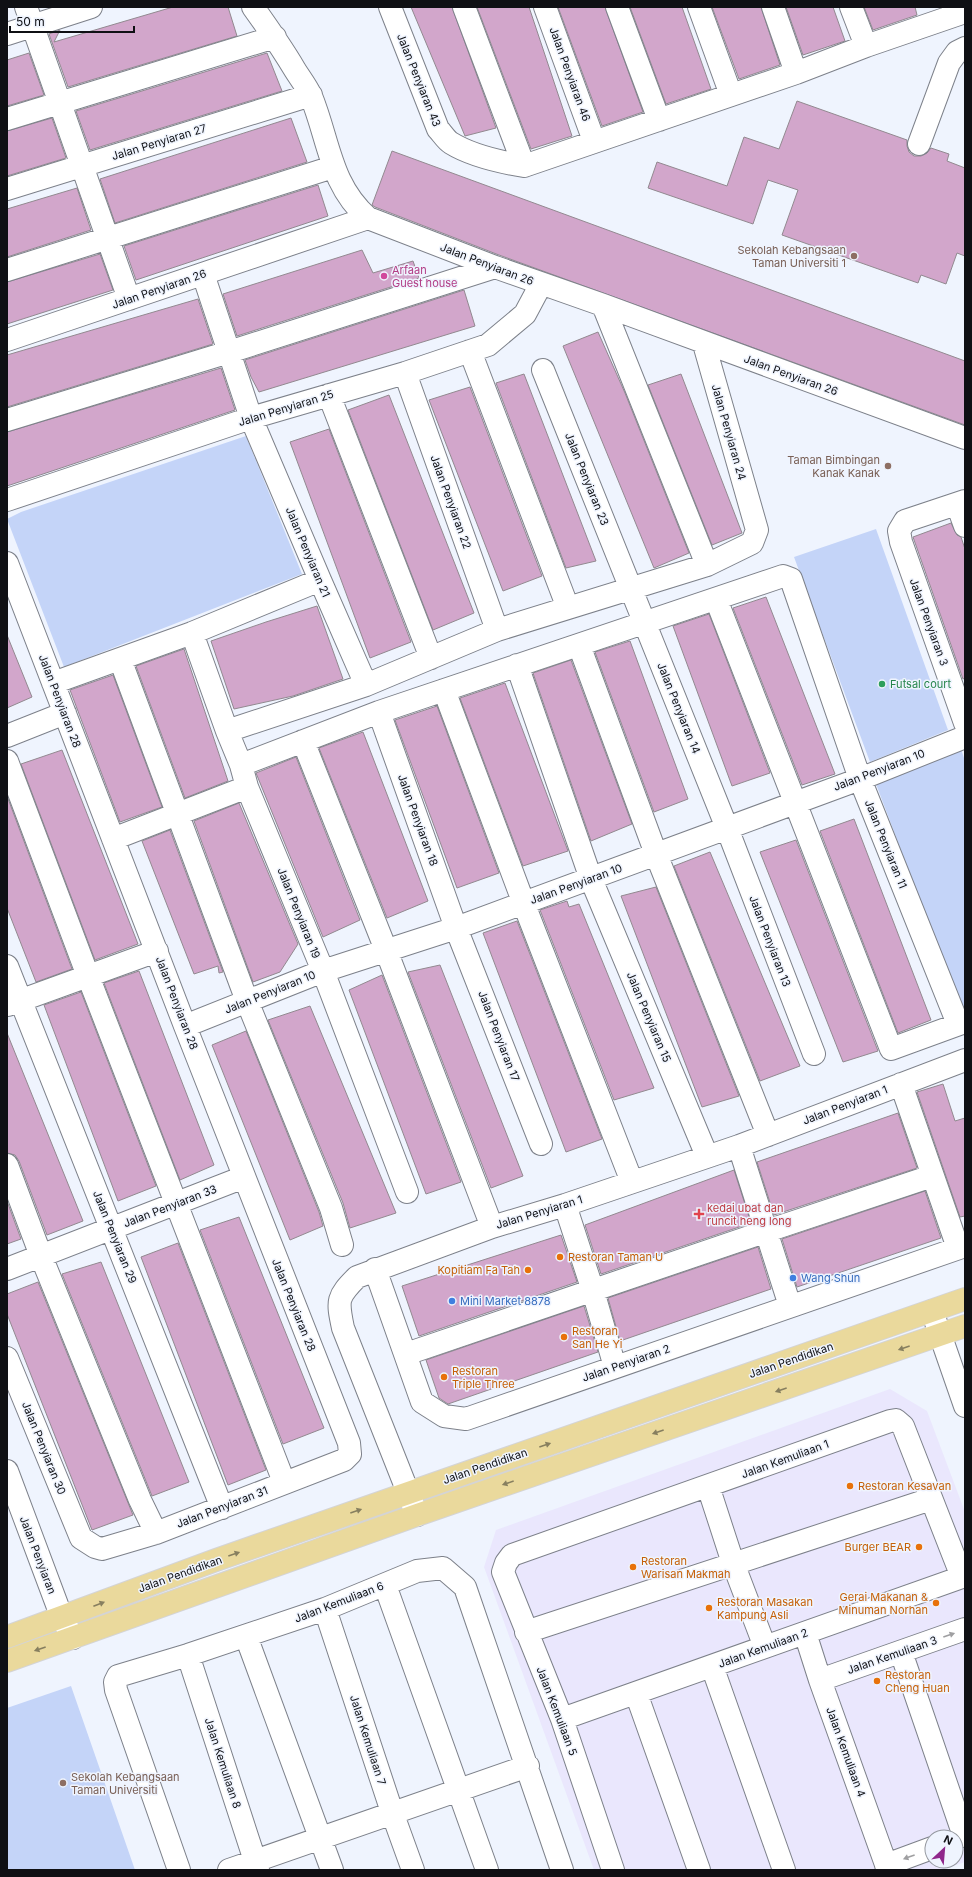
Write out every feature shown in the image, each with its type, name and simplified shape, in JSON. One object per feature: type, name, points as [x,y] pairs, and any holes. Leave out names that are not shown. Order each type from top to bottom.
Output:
[{"type":"main road","name":"Jalan Pendidikan","points":[[7,1637],[216,1560],[965,1299]]},
{"type":"main road","points":[[7,1661],[417,1515],[965,1326]]},
{"type":"street","points":[[7,34],[30,17],[91,7]]},
{"type":"street","points":[[252,7],[274,37],[311,95],[333,167],[355,208],[368,218]]},
{"type":"street","name":"Jalan Penyiaran 43","points":[[390,7],[438,129],[450,143],[479,155],[524,166]]},
{"type":"street","points":[[464,7],[524,166],[796,73],[866,46],[927,15],[965,12]]},
{"type":"street","name":"Jalan Penyiaran 46","points":[[545,7],[594,141]]},
{"type":"street","points":[[617,7],[659,120]]},
{"type":"street","points":[[699,7],[731,95]]},
{"type":"street","points":[[772,7],[796,73]]},
{"type":"street","points":[[851,7],[866,46]]},
{"type":"street","points":[[30,17],[129,299]]},
{"type":"street","points":[[7,119],[60,101],[274,37]]},
{"type":"street","points":[[918,144],[949,63],[957,52],[965,48]]},
{"type":"street","name":"Jalan Penyiaran 27","points":[[7,189],[311,95]]},
{"type":"street","points":[[7,270],[333,167]]},
{"type":"street","name":"Jalan Penyiaran 26","points":[[7,340],[368,218],[495,268],[603,305],[704,344],[965,438]]},
{"type":"street","points":[[7,420],[495,268]]},
{"type":"street","name":"Jalan Penyiaran 21","points":[[203,274],[251,418],[366,685]]},
{"type":"street","name":"Jalan Penyiaran 25","points":[[7,500],[251,418],[405,373],[488,345],[525,314],[541,284]]},
{"type":"street","points":[[603,305],[707,565]]},
{"type":"street","name":"Jalan Penyiaran 24","points":[[227,731],[366,685],[497,630],[707,565],[752,543],[757,530],[704,344]]},
{"type":"street","points":[[470,351],[568,608]]},
{"type":"street","name":"Jalan Penyiaran 23","points":[[543,370],[631,588]]},
{"type":"street","name":"Jalan Penyiaran 22","points":[[405,373],[497,630]]},
{"type":"street","points":[[329,394],[431,658]]},
{"type":"street","points":[[961,503],[965,526]]},
{"type":"street","name":"Jalan Penyiaran 3","points":[[961,503],[905,521],[899,531],[901,542],[965,725]]},
{"type":"street","name":"Jalan Penyiaran 28","points":[[7,563],[185,1026],[348,1443]]},
{"type":"street","name":"Jalan Penyiaran 11","points":[[716,599],[783,576],[791,579],[860,779],[961,1023],[890,1049],[795,802]]},
{"type":"street","points":[[53,684],[192,633],[320,580]]},
{"type":"street","name":"Jalan Penyiaran 14","points":[[631,588],[727,828]]},
{"type":"street","points":[[242,765],[379,712],[716,599],[795,802]]},
{"type":"street","name":"Jalan Penyiaran 19","points":[[192,633],[227,731],[242,765],[247,786],[323,971],[407,1192]]},
{"type":"street","points":[[579,645],[656,854],[768,1134]]},
{"type":"street","points":[[120,659],[176,814],[247,1001],[331,1208],[342,1245]]},
{"type":"street","name":"Jalan Penyiaran 15","points":[[517,665],[591,878],[708,1156]]},
{"type":"street","points":[[444,690],[523,903],[632,1182]]},
{"type":"street","points":[[7,736],[64,712]]},
{"type":"street","name":"Jalan Penyiaran 18","points":[[379,712],[456,928]]},
{"type":"street","name":"Jalan Penyiaran 10","points":[[185,1026],[323,971],[456,928],[860,779],[965,725]]},
{"type":"street","points":[[303,741],[386,950],[492,1227]]},
{"type":"street","points":[[7,760],[88,976],[284,1482]]},
{"type":"street","points":[[113,839],[247,786]]},
{"type":"street","name":"Jalan Penyiaran 13","points":[[727,828],[814,1054]]},
{"type":"street","name":"Jalan Penyiaran 17","points":[[456,928],[541,1144]]},
{"type":"street","points":[[14,1003],[157,951]]},
{"type":"street","name":"Jalan Penyiaran 29","points":[[7,966],[14,1003],[112,1229],[222,1508]]},
{"type":"street","name":"Jalan Penyiaran 1","points":[[417,1515],[342,1328],[338,1308],[342,1291],[357,1277],[375,1269],[492,1227],[565,1205],[739,1146],[965,1060]]},
{"type":"street","points":[[901,1084],[932,1176],[962,1247]]},
{"type":"street","points":[[739,1146],[790,1306]]},
{"type":"street","points":[[7,1165],[41,1256],[140,1500],[156,1533]]},
{"type":"street","points":[[406,1354],[932,1176]]},
{"type":"street","name":"Jalan Penyiaran 33","points":[[7,1269],[244,1177]]},
{"type":"street","points":[[565,1205],[593,1291],[615,1367]]},
{"type":"street","name":"Jalan Penyiaran 2","points":[[375,1269],[422,1402],[444,1416],[466,1419],[962,1247]]},
{"type":"street","points":[[932,1311],[965,1406]]},
{"type":"street","name":"Jalan Penyiaran 30","points":[[7,1358],[81,1538]]},
{"type":"street","name":"Jalan Kemuliaan 1","points":[[512,1555],[896,1420],[904,1426],[931,1499],[963,1577]]},
{"type":"street","name":"Jalan Penyiaran 31","points":[[81,1538],[95,1547],[102,1549],[156,1533],[222,1508],[284,1482],[344,1460],[350,1454],[348,1443]]},
{"type":"street","name":"Jalan Penyiaran","points":[[7,1471],[62,1618],[72,1638]]},
{"type":"street","points":[[708,1486],[732,1563],[764,1647]]},
{"type":"street","points":[[526,1632],[732,1563],[931,1499]]},
{"type":"street","name":"Jalan Kemuliaan 5","points":[[512,1555],[506,1563],[504,1572],[526,1632],[562,1719],[613,1870]]},
{"type":"street","name":"Jalan Kemuliaan 6","points":[[179,1870],[114,1682],[118,1676],[188,1655],[325,1609],[417,1572],[444,1568],[465,1587],[528,1766],[562,1870]]},
{"type":"street","name":"Jalan Kemuliaan 2","points":[[562,1719],[963,1577]]},
{"type":"street","points":[[385,1584],[487,1870]]},
{"type":"street","name":"Jalan Kemuliaan 7","points":[[325,1609],[392,1812],[413,1870]]},
{"type":"street","name":"Jalan Kemuliaan 3","points":[[820,1680],[965,1629]]},
{"type":"street","name":"Jalan Kemuliaan 4","points":[[805,1633],[820,1680],[887,1868]]},
{"type":"street","points":[[246,1636],[332,1870]]},
{"type":"street","points":[[901,1652],[959,1829]]},
{"type":"street","name":"Jalan Kemuliaan 8","points":[[188,1655],[257,1866]]},
{"type":"street","points":[[712,1666],[784,1870]]},
{"type":"street","points":[[636,1693],[699,1870]]},
{"type":"street","points":[[229,1870],[257,1866],[321,1838],[392,1812],[528,1766]]},
{"type":"street","points":[[887,1868],[924,1852]]},
{"type":"shaded area","points":[[246,436],[302,574],[64,667],[7,519],[21,512]]},
{"type":"shaded area","points":[[876,529],[948,730],[870,762],[794,557]]},
{"type":"shaded area","points":[[961,749],[965,761],[965,1012],[962,1012],[876,784]]},
{"type":"shaded area","points":[[890,1389],[927,1411],[965,1512],[965,1862],[964,1829],[924,1829],[924,1869],[944,1869],[594,1870],[484,1567],[496,1530]]},
{"type":"shaded area","name":"Sekolah Kebangsaan Taman Universiti","points":[[71,1686],[135,1870],[7,1870],[7,1708]]},
{"type":"building","points":[[173,7],[228,7],[237,36],[68,87],[49,34],[60,30],[54,42]]},
{"type":"building","points":[[411,7],[452,7],[496,128],[465,136]]},
{"type":"building","points":[[477,7],[529,7],[572,136],[531,149]]},
{"type":"building","points":[[558,7],[605,7],[643,112],[602,126]]},
{"type":"building","points":[[630,7],[682,7],[711,89],[666,104]]},
{"type":"building","points":[[712,7],[761,7],[780,65],[739,79]]},
{"type":"building","points":[[786,7],[833,7],[845,41],[803,55]]},
{"type":"building","points":[[864,7],[915,7],[917,15],[873,30]]},
{"type":"building","points":[[29,53],[44,95],[7,106],[7,60]]},
{"type":"building","points":[[267,53],[282,91],[90,150],[76,111]]},
{"type":"building","points":[[797,101],[907,140],[909,152],[914,156],[921,156],[927,153],[931,148],[949,154],[947,161],[965,168],[965,256],[957,253],[946,284],[921,275],[918,283],[782,235],[798,190],[768,180],[753,224],[648,188],[657,162],[727,186],[744,137],[779,149]]},
{"type":"building","points":[[52,118],[66,158],[7,176],[7,131]]},
{"type":"building","points":[[291,118],[307,162],[115,223],[100,179]]},
{"type":"building","points":[[392,151],[965,361],[965,425],[499,255],[375,207],[372,205]]},
{"type":"building","points":[[318,185],[328,216],[136,280],[124,246]]},
{"type":"building","points":[[77,188],[91,230],[7,257],[7,209]]},
{"type":"building","points":[[362,250],[373,273],[413,261],[419,278],[237,336],[223,294]]},
{"type":"building","points":[[100,254],[113,290],[7,324],[7,282]]},
{"type":"building","points":[[464,290],[475,326],[259,392],[251,377],[245,360]]},
{"type":"building","points":[[198,299],[213,344],[7,407],[7,355]]},
{"type":"building","points":[[598,332],[625,393],[689,553],[654,568],[563,346]]},
{"type":"building","points":[[221,368],[235,410],[7,486],[7,432]]},
{"type":"building","points":[[524,374],[596,561],[566,568],[496,383]]},
{"type":"building","points":[[681,374],[742,533],[712,545],[648,385]]},
{"type":"building","points":[[470,387],[542,576],[503,591],[429,400]]},
{"type":"building","points":[[389,395],[474,613],[433,630],[348,410]]},
{"type":"building","points":[[329,429],[411,642],[370,658],[290,442]]},
{"type":"building","points":[[951,523],[957,535],[961,537],[965,549],[965,678],[963,679],[913,537]]},
{"type":"building","points":[[766,597],[835,774],[802,785],[733,608]]},
{"type":"building","points":[[317,606],[343,679],[293,696],[234,709],[211,641]]},
{"type":"building","points":[[709,614],[770,773],[732,786],[673,626]]},
{"type":"building","points":[[7,635],[32,697],[7,708]]},
{"type":"building","points":[[630,641],[688,799],[654,812],[595,652]]},
{"type":"building","points":[[184,649],[228,781],[185,798],[136,666]]},
{"type":"building","points":[[571,660],[632,824],[591,841],[533,673]]},
{"type":"building","points":[[113,675],[162,807],[120,822],[70,690]]},
{"type":"building","points":[[505,683],[568,851],[523,866],[460,698]]},
{"type":"building","points":[[437,706],[499,873],[457,888],[395,720]]},
{"type":"building","points":[[363,732],[428,901],[387,918],[319,748]]},
{"type":"building","points":[[62,750],[138,944],[95,960],[21,764]]},
{"type":"building","points":[[296,757],[360,920],[323,937],[256,773]]},
{"type":"building","points":[[7,796],[72,969],[36,982],[7,908]]},
{"type":"building","points":[[239,803],[298,944],[280,972],[253,982],[194,821]]},
{"type":"building","points":[[854,819],[931,1020],[898,1033],[820,831]]},
{"type":"building","points":[[170,830],[223,972],[219,973],[218,966],[194,974],[142,841]]},
{"type":"building","points":[[796,840],[878,1051],[843,1062],[760,852]]},
{"type":"building","points":[[710,852],[800,1066],[760,1081],[674,866]]},
{"type":"building","points":[[656,887],[739,1096],[702,1107],[621,896]]},
{"type":"building","points":[[567,901],[569,907],[579,904],[654,1088],[614,1100],[540,910]]},
{"type":"building","points":[[517,921],[602,1139],[566,1152],[483,933]]},
{"type":"building","points":[[440,965],[523,1176],[491,1188],[408,972]]},
{"type":"building","points":[[139,971],[214,1165],[180,1180],[104,983]]},
{"type":"building","points":[[382,975],[461,1182],[426,1194],[349,990]]},
{"type":"building","points":[[81,992],[156,1186],[118,1201],[44,1005]]},
{"type":"building","points":[[310,1006],[396,1213],[350,1228],[343,1203],[268,1020]]},
{"type":"building","points":[[246,1031],[319,1212],[323,1226],[290,1240],[212,1045]]},
{"type":"building","points":[[7,1033],[83,1221],[47,1235],[19,1161],[15,1155],[7,1153]]},
{"type":"building","points":[[943,1084],[955,1121],[965,1118],[965,1216],[960,1217],[917,1092]]},
{"type":"building","points":[[898,1113],[917,1168],[774,1215],[757,1162]]},
{"type":"building","points":[[734,1170],[751,1223],[601,1274],[585,1225]]},
{"type":"building","points":[[925,1191],[941,1238],[797,1287],[782,1239]]},
{"type":"building","points":[[7,1201],[21,1239],[7,1244]]},
{"type":"building","points":[[239,1217],[324,1428],[283,1444],[200,1230]]},
{"type":"building","points":[[561,1235],[577,1282],[419,1336],[402,1286]]},
{"type":"building","points":[[178,1243],[266,1470],[228,1485],[141,1257]]},
{"type":"building","points":[[758,1247],[771,1289],[620,1341],[608,1298]]},
{"type":"building","points":[[101,1262],[189,1482],[152,1496],[62,1274]]},
{"type":"building","points":[[38,1282],[133,1515],[92,1530],[7,1314],[7,1294]]},
{"type":"building","points":[[584,1306],[598,1352],[448,1404],[439,1398],[426,1360]]},
{"type":"place","name":"Sekolah Kebangsaan Taman Universiti 1","points":[[854,256]]},
{"type":"place","name":"Arfaan Guest house","points":[[384,276]]},
{"type":"place","name":"Taman Bimbingan Kanak Kanak","points":[[888,466]]},
{"type":"place","name":"Futsal court","points":[[882,684]]},
{"type":"place","name":"kedai ubat dan runcit heng long","points":[[699,1214]]},
{"type":"place","name":"Restoran Taman U","points":[[560,1257]]},
{"type":"place","name":"Kopitiam Fa Tah","points":[[528,1270]]},
{"type":"place","name":"Wang Shun","points":[[793,1278]]},
{"type":"place","name":"Mini Market 8878","points":[[452,1301]]},
{"type":"place","name":"Restoran San He Yi","points":[[564,1337]]},
{"type":"place","name":"Restoran Triple Three","points":[[444,1377]]},
{"type":"place","name":"Restoran Kesavan","points":[[850,1486]]},
{"type":"place","name":"Burger BEAR","points":[[919,1547]]},
{"type":"place","name":"Restoran Warisan Makmah","points":[[633,1567]]},
{"type":"place","name":"Gerai Makanan & Minuman Norhan","points":[[936,1603]]},
{"type":"place","name":"Restoran Masakan Kampung Asli","points":[[709,1608]]},
{"type":"place","name":"Restoran Cheng Huan","points":[[877,1681]]},
{"type":"place","name":"Sekolah Kebangsaan Taman Universiti","points":[[63,1783]]}]
